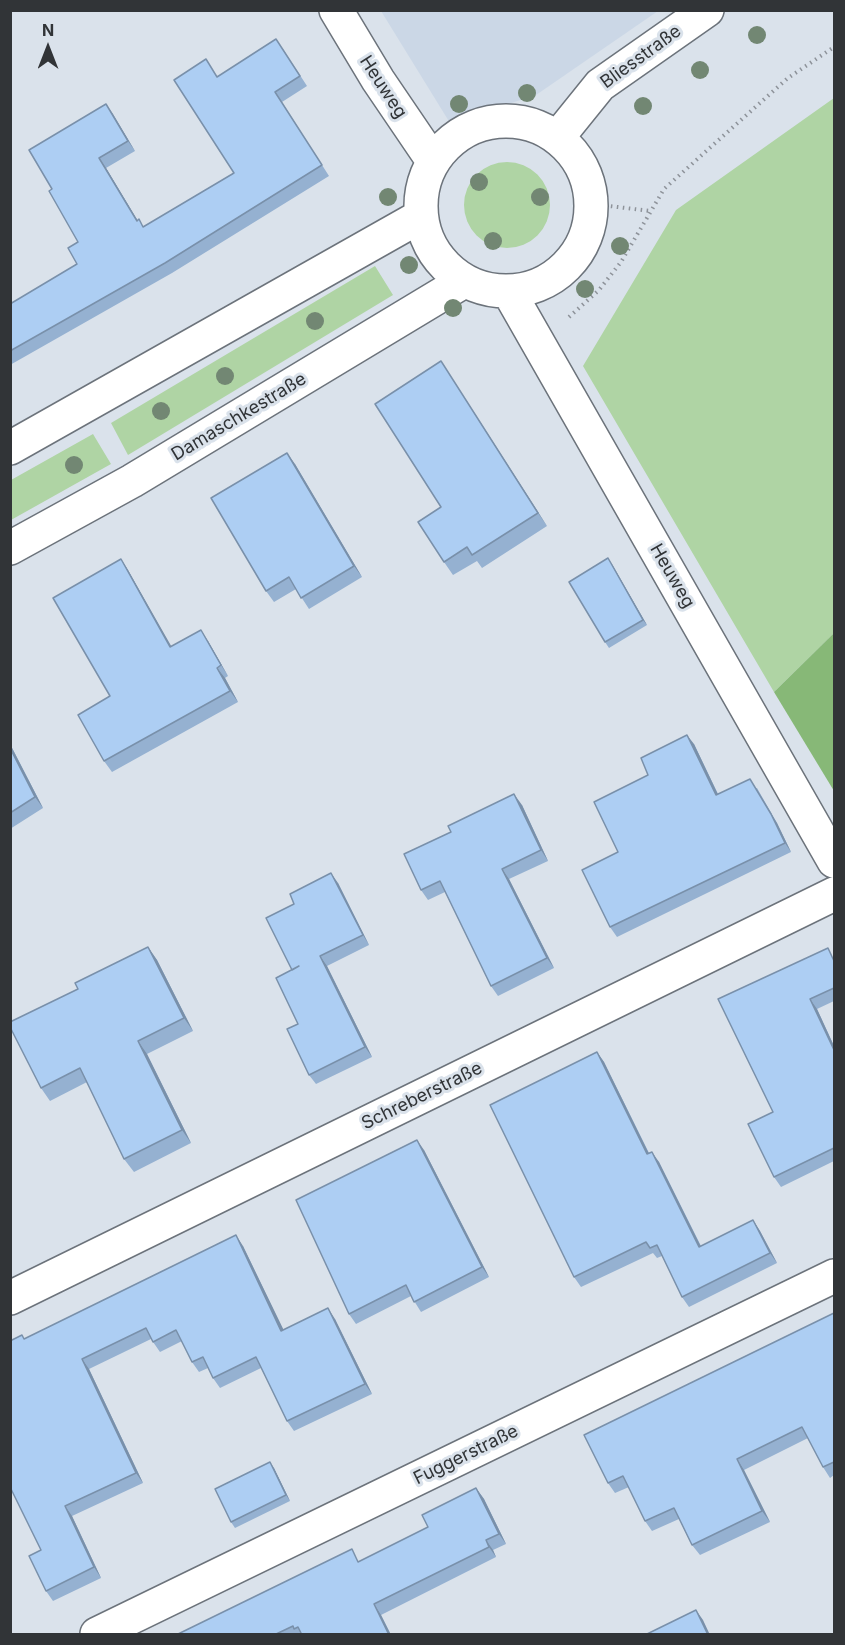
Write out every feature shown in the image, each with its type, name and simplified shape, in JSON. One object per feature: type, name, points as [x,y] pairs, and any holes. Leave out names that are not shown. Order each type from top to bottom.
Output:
[{"type":"street","name":"Heuweg","points":[[336,10],[378,80],[433,161]]},
{"type":"street","name":"Bliesstraße","points":[[558,138],[600,84],[707,10]]},
{"type":"street","points":[[509,120],[535,125],[558,138],[573,152],[584,170],[592,204],[587,237],[574,258],[556,276],[534,287],[509,292],[486,289],[464,281],[438,257],[428,242],[421,216],[421,193],[433,161],[443,146],[460,134],[484,123],[509,120]]},
{"type":"street","points":[[10,448],[421,216]]},
{"type":"street","name":"Damaschkestraße","points":[[10,548],[132,482],[464,281]]},
{"type":"street","name":"Heuweg","points":[[509,292],[834,861]]},
{"type":"street","name":"Schreberstraße","points":[[10,1298],[834,894]]},
{"type":"street","name":"Fuggerstraße","points":[[97,1635],[834,1276]]},
{"type":"path","points":[[534,336],[570,316],[599,290],[621,262],[664,189],[788,78],[834,47]]},
{"type":"path","points":[[592,204],[650,211]]},
{"type":"shaded area","points":[[381,11],[658,11],[536,95],[450,123]]},
{"type":"green space","points":[[834,98],[834,633],[774,692],[583,366],[676,210]]},
{"type":"green space","points":[[499,162],[515,162],[538,174],[547,188],[550,205],[547,222],[538,236],[515,248],[499,248],[483,241],[471,229],[464,213],[464,197],[471,181],[483,169]]},
{"type":"green space","points":[[375,266],[393,295],[128,455],[111,423]]},
{"type":"green space","points":[[93,434],[111,464],[11,520],[11,480]]},
{"type":"green space","points":[[834,633],[834,791],[774,692]]},
{"type":"building","points":[[276,39],[300,76],[275,92],[322,165],[165,263],[10,351],[10,304],[77,264],[68,248],[78,242],[49,191],[52,189],[29,150],[106,104],[128,141],[99,158],[137,221],[139,219],[143,227],[234,173],[174,80],[206,59],[217,77]]},
{"type":"building","points":[[441,361],[538,513],[472,555],[467,547],[444,562],[418,522],[441,507],[375,404]]},
{"type":"building","points":[[287,453],[354,566],[301,598],[289,577],[266,591],[211,498]]},
{"type":"building","points":[[608,558],[643,620],[605,642],[569,582]]},
{"type":"building","points":[[121,559],[170,647],[201,630],[221,665],[217,668],[230,691],[104,761],[78,715],[110,696],[53,598]]},
{"type":"building","points":[[687,735],[716,795],[750,779],[785,843],[610,927],[582,870],[618,852],[594,802],[648,775],[641,758]]},
{"type":"building","points":[[10,748],[35,797],[10,813]]},
{"type":"building","points":[[514,794],[541,850],[502,869],[547,958],[491,986],[440,881],[421,890],[404,854],[451,832],[448,826]]},
{"type":"building","points":[[331,873],[363,935],[320,956],[365,1047],[309,1075],[287,1029],[298,1024],[276,978],[292,970],[266,918],[294,904],[290,894]]},
{"type":"building","points":[[148,947],[184,1018],[138,1041],[182,1130],[124,1159],[80,1068],[41,1088],[10,1027],[10,1022],[78,989],[75,983]]},
{"type":"building","points":[[828,948],[834,961],[834,988],[810,999],[834,1050],[834,1148],[774,1177],[748,1124],[773,1112],[718,999]]},
{"type":"building","points":[[597,1052],[647,1154],[652,1152],[699,1247],[753,1220],[770,1253],[682,1297],[657,1245],[650,1248],[646,1242],[574,1277],[490,1105]]},
{"type":"building","points":[[417,1140],[482,1267],[414,1302],[406,1285],[349,1314],[296,1200]]},
{"type":"building","points":[[236,1235],[281,1331],[328,1308],[365,1384],[287,1421],[256,1357],[213,1378],[203,1357],[192,1362],[176,1330],[153,1342],[146,1328],[82,1359],[136,1473],[65,1506],[94,1567],[46,1591],[29,1556],[41,1550],[10,1487],[10,1341],[22,1335],[24,1339]]},
{"type":"building","points":[[834,1313],[834,1462],[823,1467],[802,1427],[737,1459],[762,1511],[692,1545],[674,1508],[645,1521],[623,1476],[608,1483],[584,1435]]},
{"type":"building","points":[[270,1462],[286,1495],[231,1522],[215,1489]]},
{"type":"building","points":[[476,1488],[499,1534],[486,1540],[489,1547],[374,1604],[388,1633],[385,1635],[302,1635],[298,1627],[294,1629],[293,1626],[274,1635],[176,1635],[352,1549],[358,1562],[428,1527],[422,1515]]},
{"type":"building","points":[[696,1610],[708,1635],[647,1635],[647,1634]]}]
